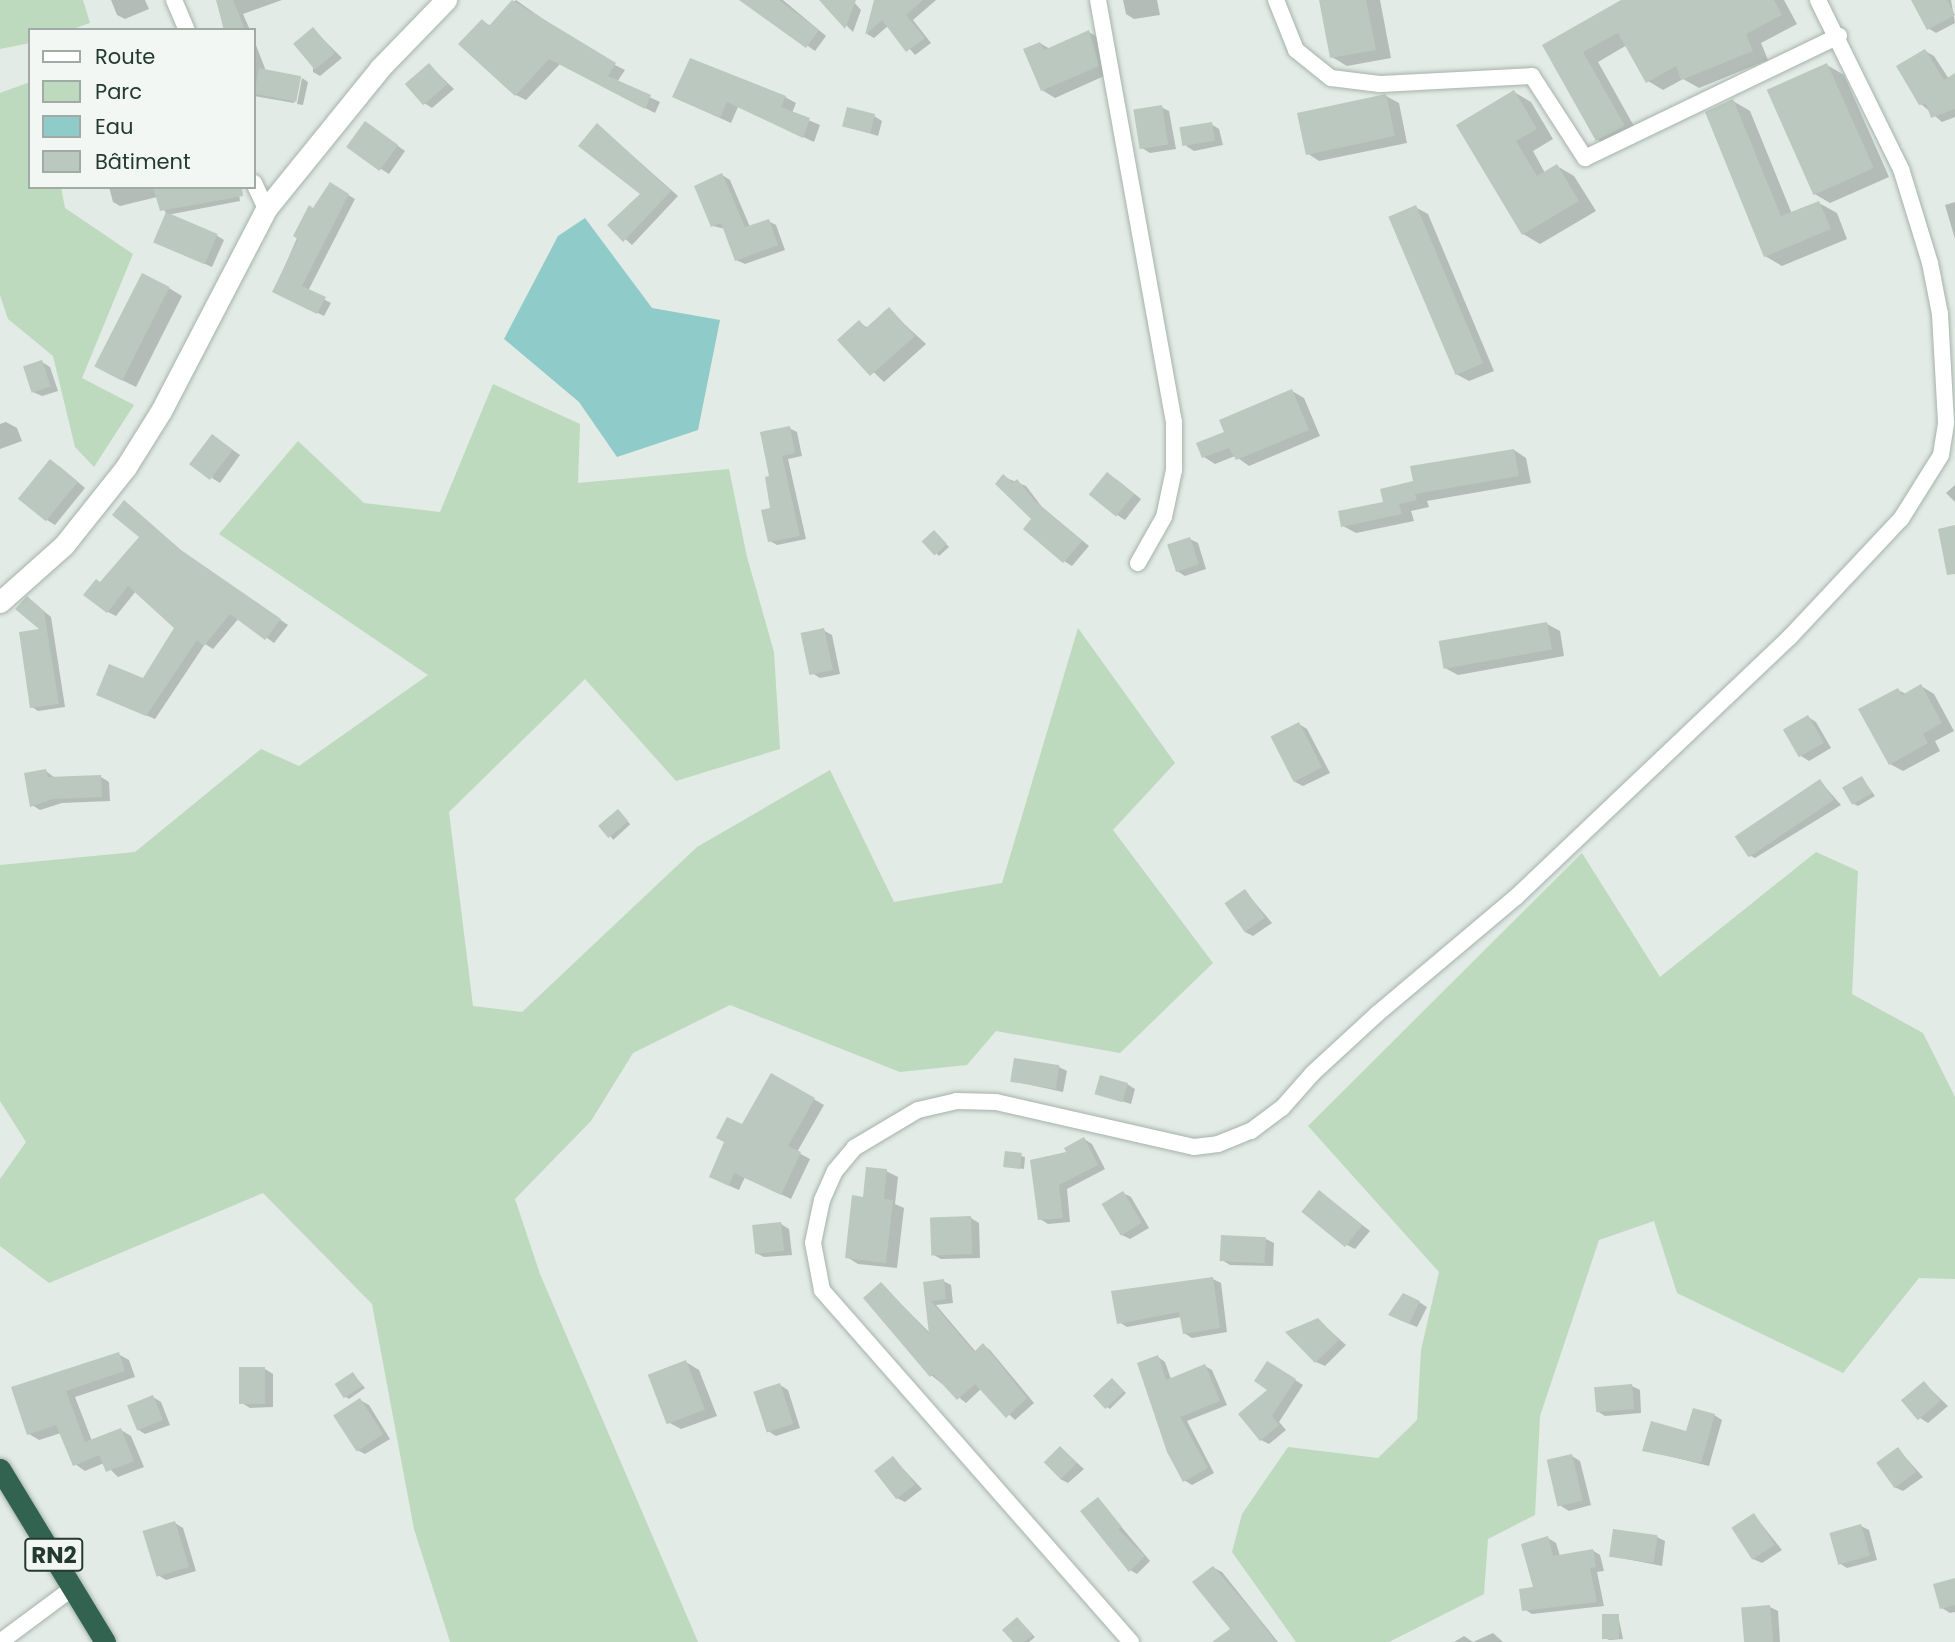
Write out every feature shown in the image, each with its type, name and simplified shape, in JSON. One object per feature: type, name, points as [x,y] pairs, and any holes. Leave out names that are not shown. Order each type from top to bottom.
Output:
[{"type":"highway","name":"RN2","points":[[0,1469],[105,1642]]},
{"type":"street","points":[[174,0],[186,28]]},
{"type":"street","points":[[0,602],[64,545],[126,467],[161,411],[267,209],[380,68],[446,0]]},
{"type":"street","points":[[1098,0],[1174,422],[1174,470],[1164,517],[1138,563]]},
{"type":"street","points":[[1276,0],[1296,50],[1331,78],[1380,83],[1532,76],[1585,158],[1839,36]]},
{"type":"street","points":[[1131,1642],[822,1290],[813,1243],[822,1200],[835,1171],[854,1147],[918,1110],[956,1101],[996,1102],[1194,1147],[1218,1144],[1251,1131],[1282,1108],[1313,1073],[1377,1014],[1516,897],[1790,637],[1900,519],[1948,459],[1944,363],[1930,263],[1901,169],[1839,36],[1818,0]]},
{"type":"street","points":[[256,187],[267,209]]},
{"type":"street","points":[[0,1642],[74,1587]]},
{"type":"green space","points":[[0,0],[83,0],[90,23],[76,28],[28,28],[28,43],[0,49]]},
{"type":"green space","points":[[28,83],[28,189],[61,189],[65,208],[133,254],[82,378],[134,405],[94,467],[75,447],[53,356],[8,319],[0,295],[0,93]]},
{"type":"green space","points":[[493,384],[580,424],[578,483],[729,469],[747,557],[774,652],[780,749],[676,781],[585,679],[449,812],[473,1006],[522,1012],[697,847],[830,770],[894,902],[1002,883],[1078,628],[1175,763],[1113,830],[1213,963],[1120,1053],[996,1031],[967,1065],[900,1072],[730,1005],[633,1053],[591,1121],[515,1199],[540,1274],[698,1642],[450,1642],[414,1529],[372,1304],[263,1193],[49,1283],[0,1246],[0,1179],[26,1142],[0,1101],[0,865],[135,852],[261,749],[299,766],[428,675],[219,534],[298,441],[364,503],[440,512]]},
{"type":"green space","points":[[1816,852],[1858,871],[1852,994],[1923,1033],[1955,1097],[1955,1279],[1919,1278],[1843,1373],[1677,1293],[1654,1221],[1599,1240],[1540,1416],[1535,1515],[1488,1539],[1484,1594],[1389,1642],[1296,1642],[1232,1552],[1242,1514],[1288,1447],[1378,1458],[1417,1420],[1421,1350],[1439,1272],[1308,1126],[1582,853],[1660,977]]},
{"type":"water","points":[[585,218],[652,308],[720,320],[698,430],[617,457],[579,402],[504,339],[558,236]]},
{"type":"building","points":[[216,0],[233,0],[244,28],[223,28]]},
{"type":"building","points":[[512,0],[616,63],[608,76],[651,95],[645,109],[549,59],[515,96],[458,44],[482,19],[489,26]]},
{"type":"building","points":[[739,0],[779,0],[819,30],[806,48]]},
{"type":"building","points":[[819,0],[856,0],[845,29]]},
{"type":"building","points":[[874,0],[923,0],[906,15],[925,38],[906,52],[882,20],[865,35]]},
{"type":"building","points":[[1319,0],[1366,0],[1376,50],[1330,58]]},
{"type":"building","points":[[1621,0],[1774,0],[1782,15],[1746,34],[1753,51],[1681,80],[1676,66],[1646,83],[1618,33],[1583,52],[1625,126],[1596,141],[1542,45]]},
{"type":"building","points":[[1911,0],[1947,0],[1955,15],[1927,30]]},
{"type":"building","points":[[313,27],[335,53],[315,70],[293,44]]},
{"type":"building","points":[[1089,30],[1099,66],[1041,91],[1023,49],[1040,42],[1044,50]]},
{"type":"building","points":[[1925,49],[1944,80],[1955,73],[1955,109],[1931,118],[1926,104],[1919,105],[1896,66]]},
{"type":"building","points":[[690,58],[786,96],[781,107],[810,118],[803,138],[727,102],[720,118],[672,97]]},
{"type":"building","points":[[429,63],[447,84],[423,105],[405,84]]},
{"type":"building","points":[[1827,63],[1874,168],[1813,195],[1767,90]]},
{"type":"building","points":[[259,68],[301,76],[296,102],[256,94]]},
{"type":"building","points":[[1514,90],[1537,129],[1516,141],[1537,176],[1557,164],[1579,201],[1522,235],[1456,125]]},
{"type":"building","points":[[1386,94],[1395,136],[1306,155],[1297,113]]},
{"type":"building","points":[[1733,99],[1781,216],[1819,201],[1831,229],[1764,257],[1705,112]]},
{"type":"building","points":[[1162,105],[1168,145],[1140,149],[1133,110]]},
{"type":"building","points":[[847,107],[875,114],[870,133],[842,126]]},
{"type":"building","points":[[365,121],[398,145],[379,171],[346,147]]},
{"type":"building","points":[[1212,122],[1215,141],[1182,146],[1179,127]]},
{"type":"building","points":[[597,123],[671,191],[623,242],[607,225],[640,194],[578,146]]},
{"type":"building","points":[[722,173],[745,227],[769,219],[778,245],[735,261],[721,223],[711,227],[694,186]]},
{"type":"building","points":[[330,182],[349,194],[302,286],[326,297],[317,314],[272,292],[298,239],[293,236],[309,205],[313,208]]},
{"type":"building","points":[[154,189],[242,189],[243,196],[160,211]]},
{"type":"building","points":[[1416,205],[1483,363],[1456,375],[1388,217]]},
{"type":"building","points":[[166,212],[218,234],[205,264],[153,242]]},
{"type":"building","points":[[142,273],[170,287],[122,381],[94,367]]},
{"type":"building","points":[[889,307],[915,336],[870,376],[837,340],[859,320],[866,328]]},
{"type":"building","points":[[42,360],[51,387],[32,393],[23,366]]},
{"type":"building","points":[[1292,389],[1309,430],[1236,460],[1229,448],[1202,458],[1196,443],[1224,432],[1219,420]]},
{"type":"building","points":[[790,426],[795,453],[782,456],[800,536],[768,542],[761,510],[770,508],[765,477],[769,476],[760,432]]},
{"type":"building","points":[[212,434],[233,450],[210,480],[189,464]]},
{"type":"building","points":[[1514,449],[1519,476],[1415,494],[1417,500],[1399,504],[1402,514],[1341,527],[1338,511],[1383,502],[1380,489],[1413,481],[1410,466]]},
{"type":"building","points":[[50,459],[78,482],[46,521],[18,499]]},
{"type":"building","points":[[1107,472],[1134,494],[1116,517],[1089,495]]},
{"type":"building","points":[[1003,474],[1013,483],[1017,479],[1034,500],[1082,541],[1063,563],[1023,529],[1031,519],[995,484]]},
{"type":"building","points":[[124,500],[181,550],[281,619],[265,640],[230,614],[204,646],[197,640],[146,716],[96,695],[109,664],[143,678],[174,628],[128,586],[107,613],[83,595],[96,579],[100,582],[139,537],[112,515]]},
{"type":"building","points":[[1955,525],[1955,574],[1947,575],[1938,529]]},
{"type":"building","points":[[934,530],[947,544],[935,555],[922,542]]},
{"type":"building","points":[[1190,537],[1199,565],[1176,572],[1167,544]]},
{"type":"building","points":[[27,596],[44,611],[59,704],[30,708],[19,632],[39,629],[15,609]]},
{"type":"building","points":[[1547,622],[1552,650],[1444,669],[1439,641]]},
{"type":"building","points":[[824,628],[833,670],[809,675],[801,633]]},
{"type":"building","points":[[1921,684],[1942,723],[1923,734],[1928,743],[1889,765],[1858,709],[1898,688],[1902,695]]},
{"type":"building","points":[[1808,715],[1824,743],[1799,757],[1783,730]]},
{"type":"building","points":[[1299,722],[1322,767],[1294,782],[1270,737]]},
{"type":"building","points":[[46,769],[48,777],[101,775],[102,797],[53,799],[30,807],[24,773]]},
{"type":"building","points":[[1862,776],[1872,793],[1852,805],[1842,788]]},
{"type":"building","points":[[1820,779],[1834,800],[1749,857],[1735,837]]},
{"type":"building","points":[[618,809],[628,821],[608,838],[598,826]]},
{"type":"building","points":[[1245,889],[1265,918],[1245,932],[1225,903]]},
{"type":"building","points":[[1014,1058],[1059,1065],[1056,1089],[1010,1082]]},
{"type":"building","points":[[771,1073],[815,1098],[788,1146],[801,1152],[781,1195],[734,1173],[729,1186],[709,1177],[724,1142],[716,1138],[727,1117],[742,1124]]},
{"type":"building","points":[[1100,1075],[1128,1083],[1122,1102],[1094,1094]]},
{"type":"building","points":[[1084,1137],[1098,1165],[1059,1185],[1063,1218],[1038,1220],[1030,1160],[1066,1152],[1064,1148]]},
{"type":"building","points":[[1005,1151],[1022,1153],[1020,1169],[1003,1167]]},
{"type":"building","points":[[866,1167],[887,1169],[884,1199],[893,1200],[886,1263],[845,1258],[852,1195],[863,1197]]},
{"type":"building","points":[[1319,1190],[1363,1225],[1345,1247],[1301,1212]]},
{"type":"building","points":[[1123,1191],[1142,1223],[1121,1236],[1102,1204]]},
{"type":"building","points":[[971,1216],[972,1254],[931,1255],[930,1217]]},
{"type":"building","points":[[781,1222],[784,1251],[755,1254],[752,1225]]},
{"type":"building","points":[[1221,1235],[1266,1237],[1265,1263],[1220,1261]]},
{"type":"building","points":[[1213,1277],[1220,1328],[1183,1334],[1179,1312],[1117,1324],[1111,1291]]},
{"type":"building","points":[[944,1279],[946,1299],[931,1301],[974,1352],[983,1343],[1027,1398],[1006,1418],[975,1384],[957,1400],[933,1374],[930,1377],[863,1298],[881,1282],[929,1334],[923,1282]]},
{"type":"building","points":[[1403,1293],[1420,1301],[1409,1324],[1388,1315]]},
{"type":"building","points":[[1318,1318],[1339,1340],[1315,1363],[1285,1332]]},
{"type":"building","points":[[119,1352],[125,1371],[66,1391],[85,1442],[121,1428],[134,1461],[106,1472],[99,1455],[73,1466],[56,1425],[27,1435],[11,1387]]},
{"type":"building","points":[[1158,1355],[1166,1380],[1205,1364],[1220,1401],[1180,1417],[1208,1468],[1183,1482],[1167,1452],[1137,1363]]},
{"type":"building","points":[[686,1360],[705,1409],[667,1424],[648,1375]]},
{"type":"building","points":[[1267,1361],[1296,1379],[1272,1416],[1279,1425],[1260,1441],[1238,1414],[1267,1390],[1254,1381]]},
{"type":"building","points":[[239,1367],[265,1367],[265,1404],[239,1404]]},
{"type":"building","points":[[353,1372],[362,1386],[344,1398],[335,1384]]},
{"type":"building","points":[[1112,1378],[1124,1391],[1105,1409],[1093,1396]]},
{"type":"building","points":[[1924,1381],[1941,1401],[1918,1420],[1901,1400]]},
{"type":"building","points":[[780,1383],[793,1424],[767,1433],[753,1392]]},
{"type":"building","points":[[1632,1384],[1634,1409],[1596,1412],[1594,1387]]},
{"type":"building","points":[[153,1395],[163,1420],[137,1431],[127,1405]]},
{"type":"building","points":[[360,1398],[383,1434],[357,1451],[333,1415]]},
{"type":"building","points":[[1693,1408],[1715,1414],[1701,1463],[1642,1451],[1651,1421],[1686,1431]]},
{"type":"building","points":[[1060,1446],[1077,1463],[1061,1479],[1044,1462]]},
{"type":"building","points":[[1898,1447],[1916,1472],[1894,1488],[1876,1463]]},
{"type":"building","points":[[1572,1454],[1583,1501],[1557,1507],[1547,1460]]},
{"type":"building","points":[[893,1456],[915,1484],[896,1499],[874,1471]]},
{"type":"building","points":[[1098,1497],[1122,1527],[1118,1529],[1145,1556],[1129,1572],[1080,1511]]},
{"type":"building","points":[[1754,1513],[1775,1545],[1752,1560],[1731,1528]]},
{"type":"building","points":[[175,1521],[189,1567],[157,1577],[142,1531]]},
{"type":"building","points":[[1861,1524],[1870,1556],[1838,1565],[1829,1533]]},
{"type":"building","points":[[1613,1529],[1658,1535],[1654,1563],[1609,1557]]},
{"type":"building","points":[[1548,1536],[1553,1556],[1593,1549],[1596,1567],[1590,1568],[1597,1602],[1522,1611],[1519,1589],[1533,1587],[1521,1544]]},
{"type":"building","points":[[1213,1566],[1276,1642],[1212,1642],[1230,1629],[1192,1582]]},
{"type":"building","points":[[1955,1578],[1955,1605],[1940,1609],[1933,1584]]},
{"type":"building","points":[[1770,1605],[1773,1642],[1744,1642],[1741,1608]]},
{"type":"building","points":[[1602,1614],[1619,1614],[1619,1639],[1602,1639]]},
{"type":"building","points":[[1017,1617],[1033,1635],[1024,1642],[1013,1642],[1002,1630]]}]
